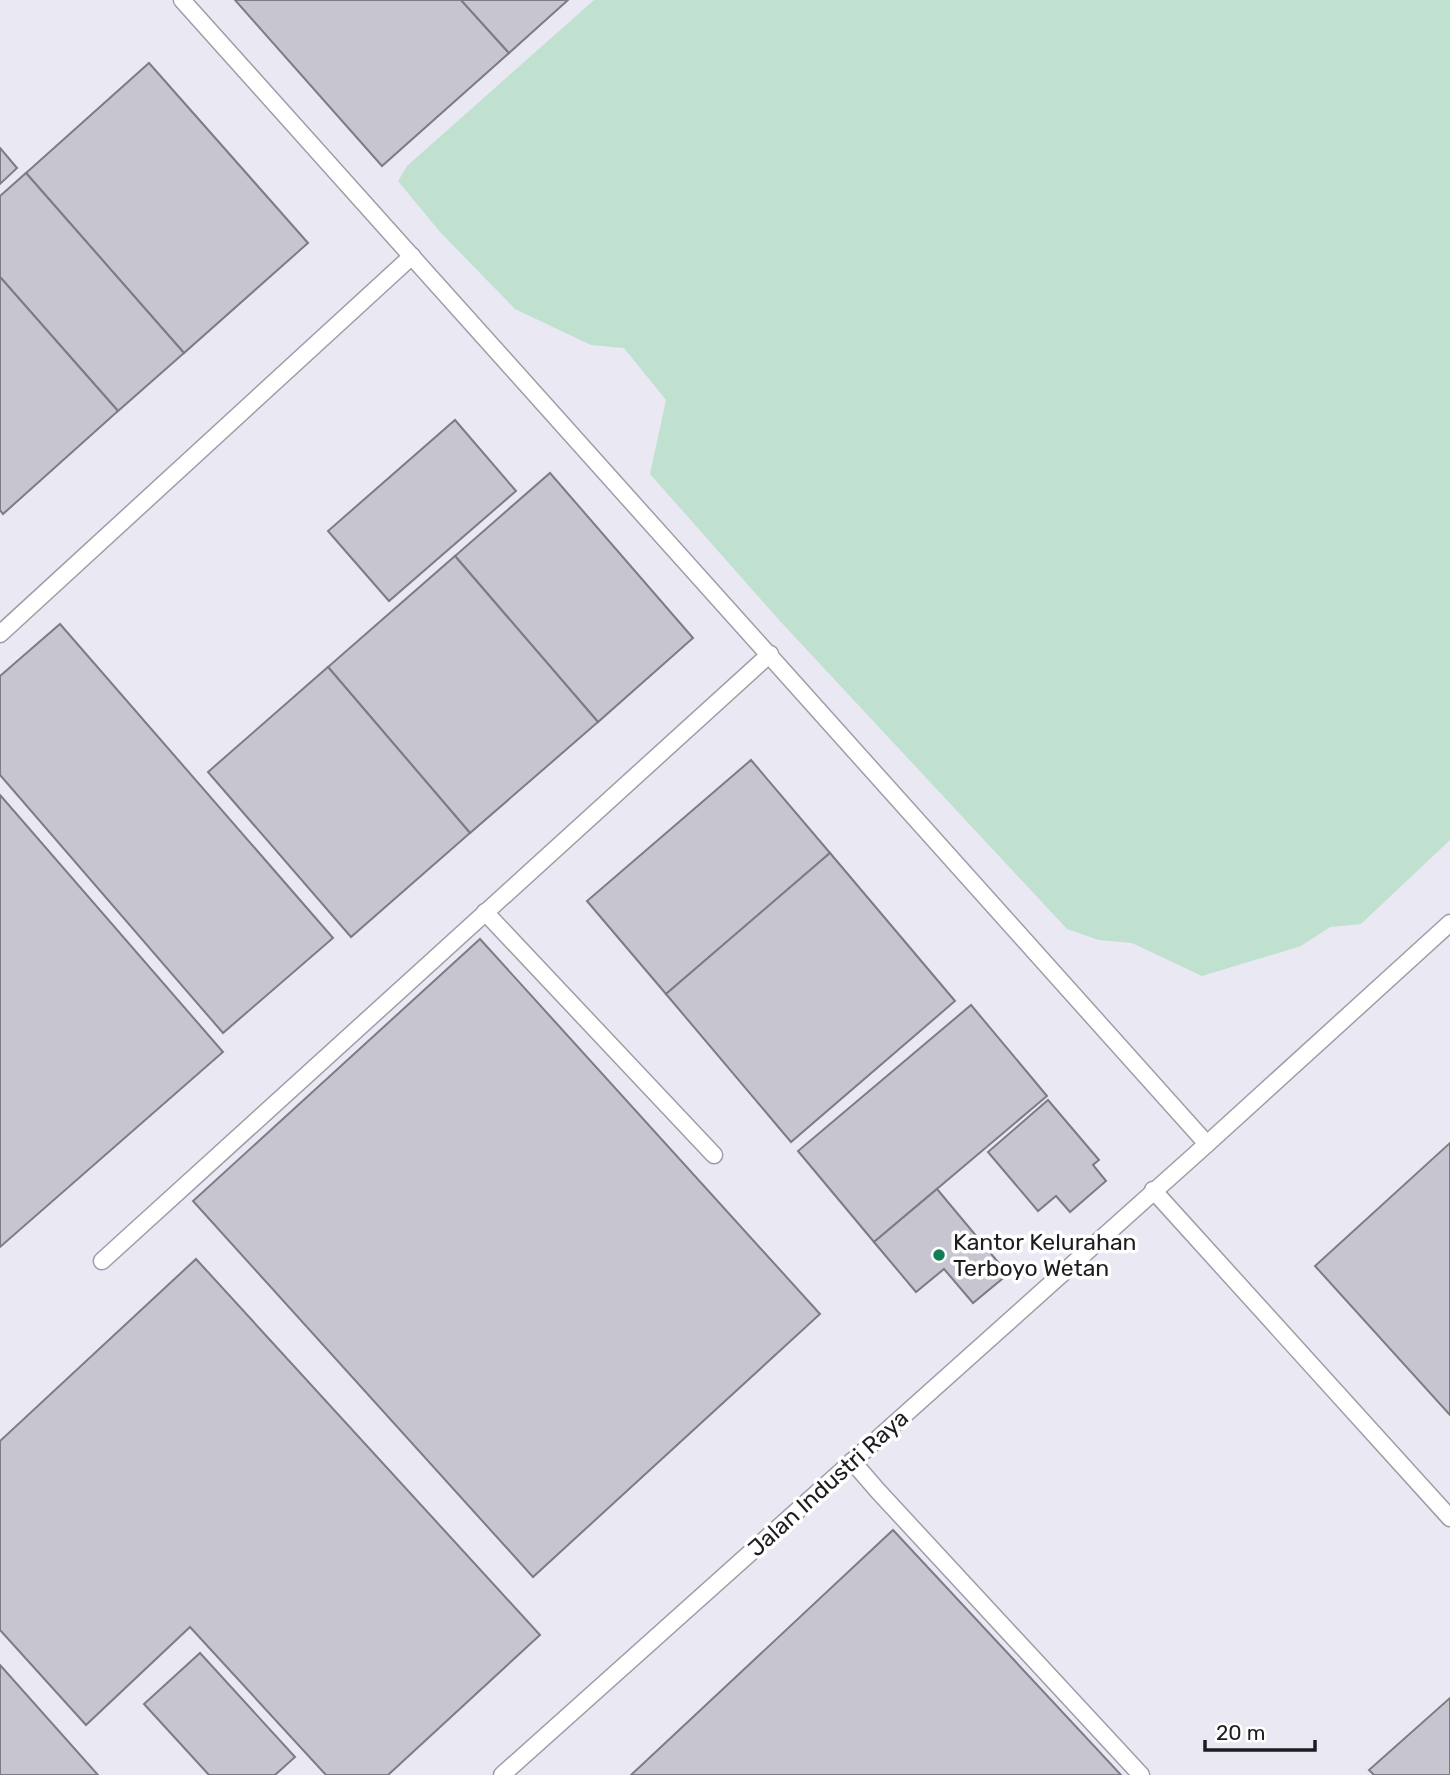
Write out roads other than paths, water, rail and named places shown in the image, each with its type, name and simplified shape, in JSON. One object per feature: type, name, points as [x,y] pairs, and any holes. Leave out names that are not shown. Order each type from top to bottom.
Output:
[{"type":"lane","points":[[182,0],[1207,1144]]},
{"type":"lane","points":[[0,634],[412,256]]},
{"type":"lane","points":[[102,1261],[769,654]]},
{"type":"lane","points":[[485,912],[714,1155]]},
{"type":"lane","name":"Jalan Industri Raya","points":[[505,1774],[1450,923]]},
{"type":"lane","points":[[1153,1190],[1450,1518]]},
{"type":"lane","points":[[852,1461],[1141,1775]]},
{"type":"place","name":"Kantor Kelurahan Terboyo Wetan","points":[[939,1255]]}]
